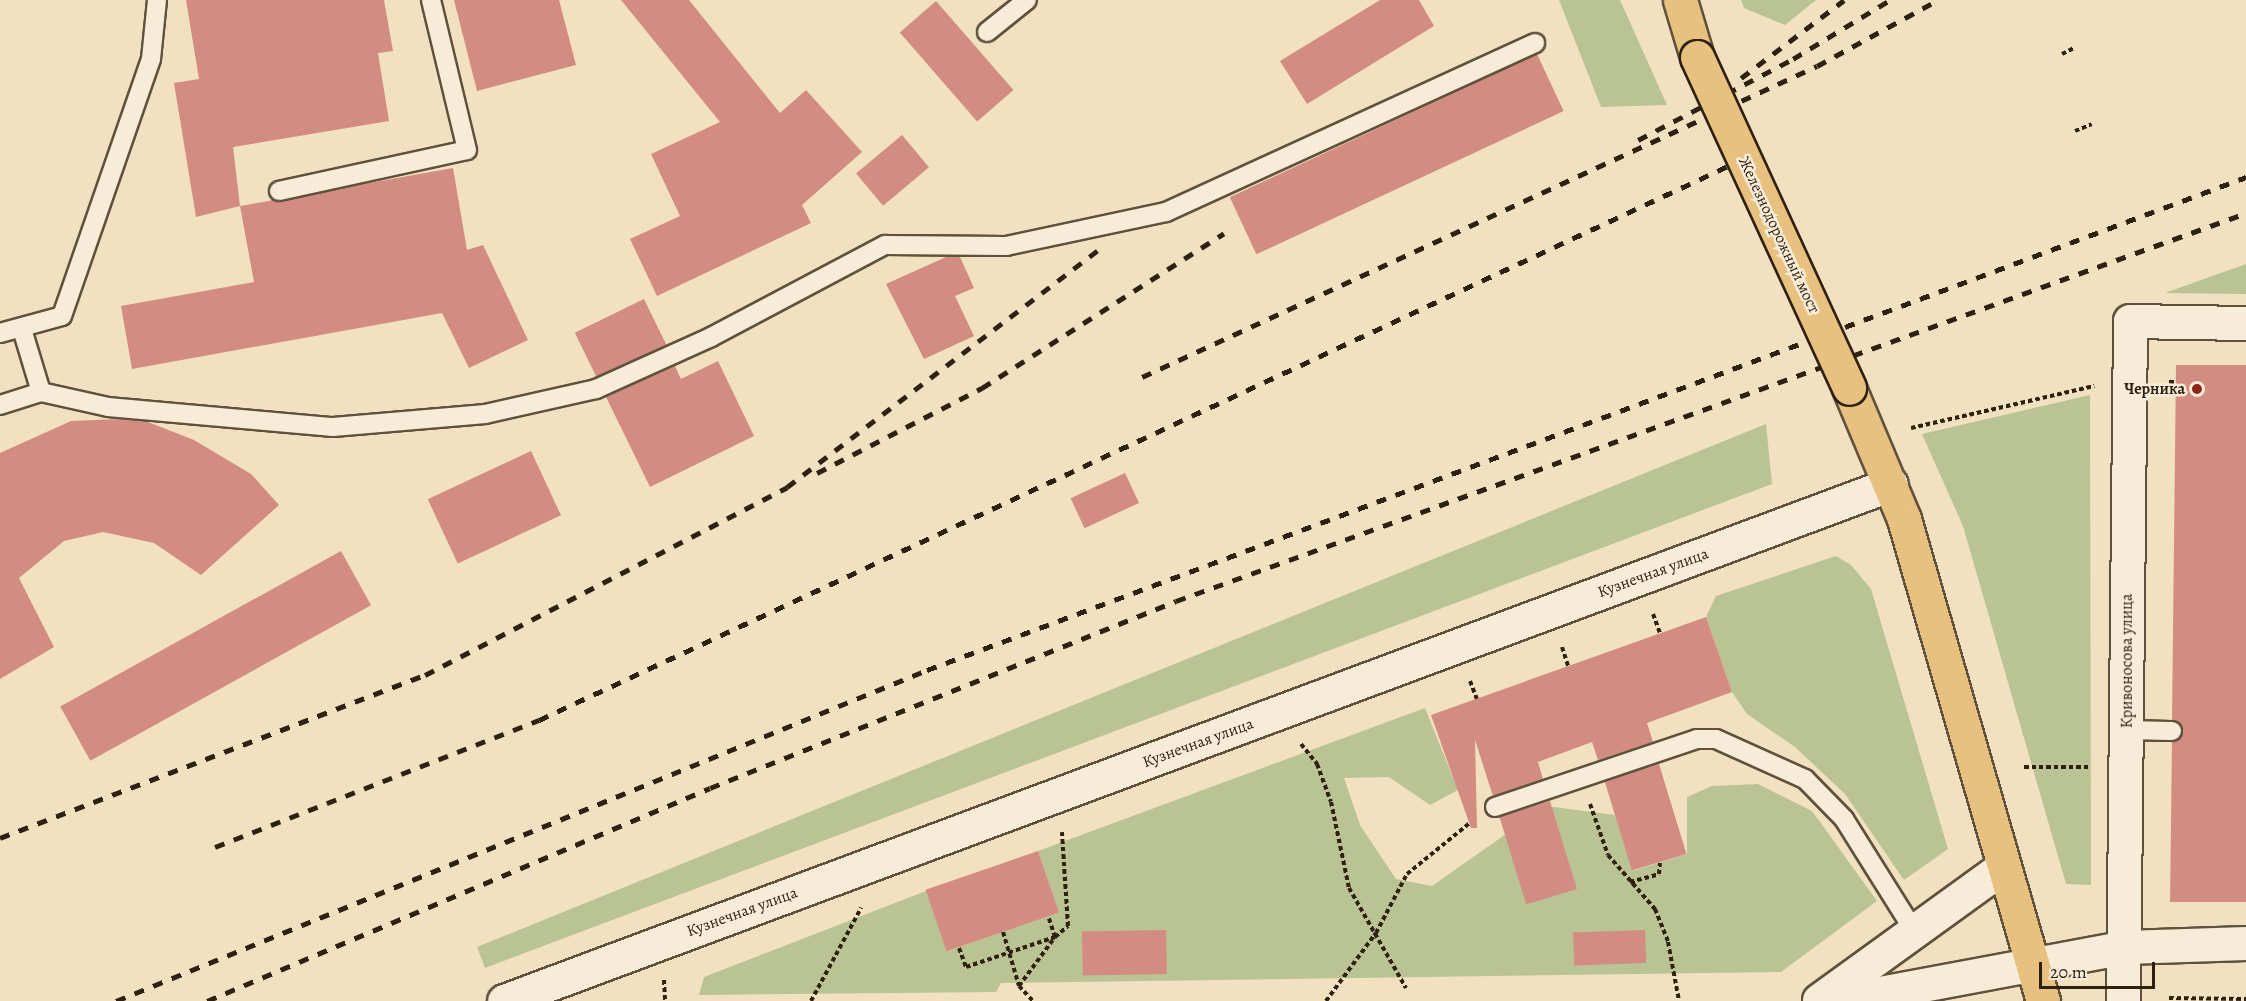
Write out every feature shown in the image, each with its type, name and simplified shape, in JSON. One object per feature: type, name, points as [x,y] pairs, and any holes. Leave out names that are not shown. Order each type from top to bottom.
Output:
[{"type":"main road","name":"Железнодорожный мост","points":[[1680,0],[1697,57],[1891,484]]},
{"type":"main road","points":[[1891,484],[2043,1001]]},
{"type":"street","name":"Кривоносова улица","points":[[2123,1001],[2130,321],[2246,322]]},
{"type":"street","name":"Кузнечная улица","points":[[504,1001],[1891,484]]},
{"type":"street","points":[[1818,1001],[2004,866]]},
{"type":"street","points":[[1837,1001],[1872,998],[2124,947],[2246,943]]},
{"type":"lane","points":[[0,333],[22,329],[62,316],[151,59],[157,0]]},
{"type":"lane","points":[[279,191],[467,150],[430,0]]},
{"type":"lane","points":[[987,32],[1027,0]]},
{"type":"lane","points":[[0,405],[41,392],[108,407],[333,427],[485,414],[596,389],[711,337],[885,245],[1006,246],[1166,212],[1535,42]]},
{"type":"lane","points":[[22,329],[41,392]]},
{"type":"lane","points":[[2126,730],[2172,731]]},
{"type":"lane","points":[[1494,807],[1697,739],[1716,739],[1754,753],[1805,779],[1844,819],[1915,932]]},
{"type":"path","points":[[2062,54],[2074,48]]},
{"type":"path","points":[[2075,131],[2092,124]]},
{"type":"path","points":[[2169,382],[2176,382]]},
{"type":"path","points":[[1911,428],[2101,385]]},
{"type":"path","points":[[1653,614],[1660,633]]},
{"type":"path","points":[[1562,647],[1568,666]]},
{"type":"path","points":[[1470,681],[1477,699]]},
{"type":"path","points":[[1300,744],[1317,764],[1331,802],[1349,888],[1406,988]]},
{"type":"path","points":[[1580,778],[1608,855],[1629,882],[1655,909],[1668,942],[1679,1001]]},
{"type":"path","points":[[1326,1001],[1376,933],[1407,874],[1458,830],[1494,807]]},
{"type":"path","points":[[1019,986],[1055,937],[1068,926],[1062,832]]},
{"type":"path","points":[[1629,882],[1659,874],[1660,863]]},
{"type":"path","points":[[811,1001],[861,908]]},
{"type":"path","points":[[1048,916],[1055,937]]},
{"type":"path","points":[[1003,932],[1019,986],[1034,1001]]},
{"type":"path","points":[[959,948],[966,967],[1055,937]]},
{"type":"path","points":[[2169,998],[2246,999]]},
{"type":"green space","points":[[1559,0],[1620,0],[1667,105],[1601,107]]},
{"type":"green space","points":[[1741,0],[1816,0],[1785,25],[1744,8]]},
{"type":"green space","points":[[2246,264],[2246,294],[2165,293]]},
{"type":"green space","points":[[2090,395],[2091,885],[2066,884],[1963,526],[1922,434]]},
{"type":"green space","points":[[1766,424],[1772,484],[485,968],[477,947]]},
{"type":"green space","points":[[1836,556],[1851,565],[1871,589],[1948,849],[1904,880],[1845,794],[1795,747],[1747,714],[1732,692],[1706,617],[1716,596]]},
{"type":"green space","points":[[1425,708],[1458,790],[1430,805],[1389,777],[1344,778],[1360,825],[1396,879],[1432,886],[1546,806],[1615,815],[1633,871],[1687,854],[1687,797],[1712,786],[1758,784],[1812,811],[1877,901],[1781,972],[1001,983],[996,992],[699,995],[704,977],[926,891],[948,951],[1059,912],[1038,851]]},
{"type":"building","points":[[186,0],[384,0],[393,51],[378,53],[389,121],[233,147],[240,206],[196,217],[174,83],[199,79]]},
{"type":"building","points":[[454,0],[559,0],[576,65],[477,91]]},
{"type":"building","points":[[621,0],[689,0],[780,113],[806,90],[862,152],[802,205],[811,223],[657,296],[630,239],[680,216],[651,154],[720,122]]},
{"type":"building","points":[[1380,0],[1419,0],[1434,26],[1307,104],[1280,61]]},
{"type":"building","points":[[936,1],[1013,90],[977,122],[900,32]]},
{"type":"building","points":[[1537,54],[1564,111],[1256,254],[1230,197]]},
{"type":"building","points":[[902,135],[929,167],[883,206],[856,174]]},
{"type":"building","points":[[453,168],[467,250],[483,245],[528,340],[469,368],[442,313],[132,369],[121,306],[254,282],[240,206]]},
{"type":"building","points":[[946,257],[960,257],[974,288],[955,296],[974,336],[924,359],[886,284]]},
{"type":"building","points":[[644,299],[666,345],[597,379],[575,333]]},
{"type":"building","points":[[718,361],[754,436],[650,487],[606,397],[675,366],[681,379]]},
{"type":"building","points":[[2176,365],[2246,365],[2246,902],[2170,902],[2172,742],[2183,731],[2172,720]]},
{"type":"building","points":[[119,419],[148,422],[194,440],[251,474],[279,505],[201,575],[154,543],[103,532],[64,541],[19,578],[54,647],[0,679],[0,453],[71,421]]},
{"type":"building","points":[[531,451],[561,515],[458,564],[428,499]]},
{"type":"building","points":[[1125,473],[1139,503],[1085,528],[1071,498]]},
{"type":"building","points":[[341,551],[371,605],[90,761],[60,707]]},
{"type":"building","points":[[1706,617],[1732,692],[1647,723],[1653,742],[1598,760],[1592,742],[1538,762],[1543,779],[1493,796],[1475,740],[1477,828],[1471,828],[1431,715]]},
{"type":"building","points":[[1659,764],[1686,854],[1632,871],[1604,781]]},
{"type":"building","points":[[1550,801],[1577,889],[1526,904],[1499,816]]},
{"type":"building","points":[[1038,851],[1059,912],[947,951],[925,890]]},
{"type":"building","points":[[1166,930],[1167,974],[1083,975],[1082,931]]},
{"type":"building","points":[[1645,930],[1646,963],[1574,965],[1573,933]]},
{"type":"railway","points":[[1741,78],[1844,0]]},
{"type":"railway","points":[[1638,140],[1793,59],[1890,0]]},
{"type":"railway","points":[[1142,377],[1817,66],[1938,0]]},
{"type":"railway","points":[[215,847],[539,720],[1739,161]]},
{"type":"railway","points":[[116,1001],[927,670],[2246,177]]},
{"type":"railway","points":[[207,1001],[710,788],[1176,601],[2246,213]]},
{"type":"railway","points":[[817,473],[982,388],[1224,233]]},
{"type":"railway","points":[[0,838],[425,675],[787,487],[1103,246]]},
{"type":"place","name":"Черника","points":[[2197,389]]}]
